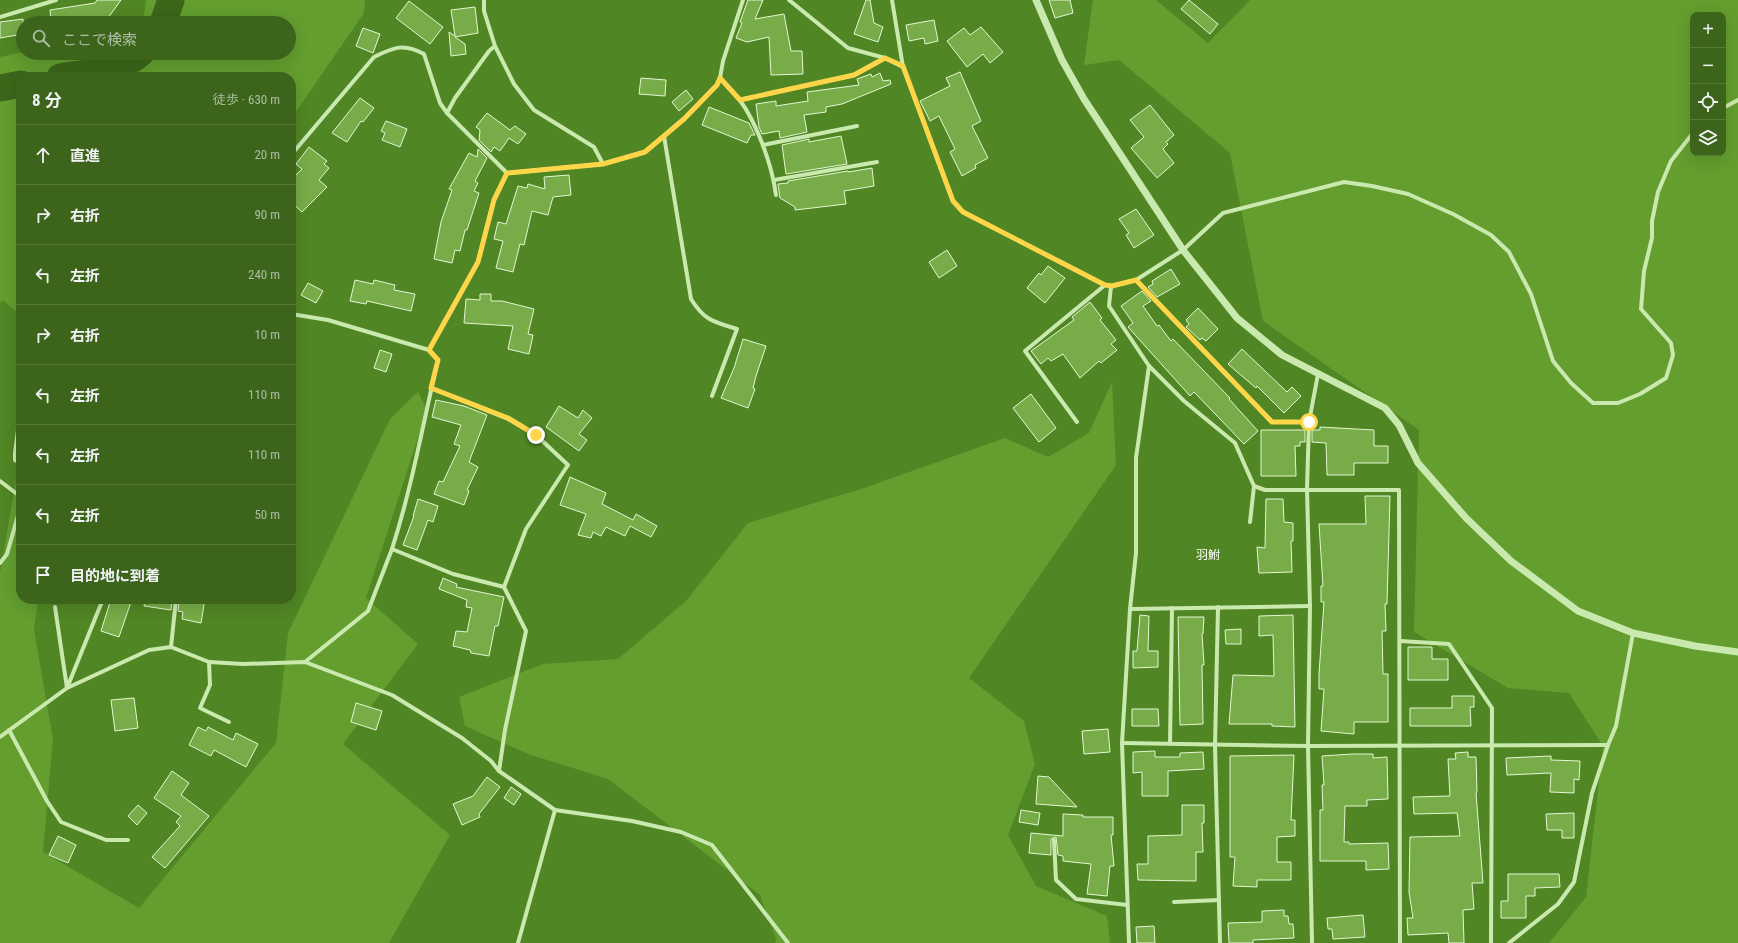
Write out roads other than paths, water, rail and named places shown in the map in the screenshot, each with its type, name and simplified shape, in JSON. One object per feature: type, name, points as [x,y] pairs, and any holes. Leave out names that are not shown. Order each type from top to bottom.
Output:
[{"type":"street","points":[[0,17],[56,0]]},
{"type":"street","points":[[484,0],[484,11],[495,46],[514,84],[534,110],[594,147],[603,164]]},
{"type":"street","points":[[507,173],[603,164],[645,152],[688,114],[717,85],[720,78],[723,61],[743,0]]},
{"type":"street","points":[[789,0],[793,5],[848,48],[885,58],[903,66]]},
{"type":"street","points":[[892,0],[903,66],[953,201],[963,212],[1105,285],[1112,286],[1136,280],[1184,250],[1223,213],[1344,182],[1408,194],[1453,214],[1491,235],[1509,252],[1531,294],[1553,360],[1570,383],[1593,403],[1618,403],[1640,394],[1666,378],[1672,355],[1671,343],[1641,309],[1644,271],[1652,238],[1652,221],[1658,192],[1671,161],[1690,137]]},
{"type":"street","points":[[1036,0],[1062,60],[1084,99],[1184,250],[1237,318],[1282,355],[1385,408],[1399,425],[1418,463],[1466,518],[1511,561],[1578,611],[1633,633],[1695,646],[1738,652]]},
{"type":"street","points":[[447,113],[455,98],[489,51],[495,46]]},
{"type":"street","points":[[296,149],[374,57],[393,47],[406,48],[424,54],[440,103],[447,113],[507,173]]},
{"type":"street","points":[[740,100],[854,75],[885,58]]},
{"type":"street","points":[[720,78],[740,100],[764,145],[774,180],[776,195]]},
{"type":"street","points":[[1726,106],[1738,100]]},
{"type":"street","points":[[764,145],[857,126]]},
{"type":"street","points":[[664,136],[691,299],[700,314],[712,322],[736,329],[712,396]]},
{"type":"street","points":[[774,180],[877,162]]},
{"type":"street","points":[[429,350],[478,262],[494,200],[507,173]]},
{"type":"street","points":[[1136,280],[1272,422],[1309,422]]},
{"type":"street","points":[[1077,422],[1025,351],[1105,285]]},
{"type":"street","points":[[1112,286],[1109,306],[1149,366],[1184,401],[1235,443],[1254,486],[1250,522]]},
{"type":"street","points":[[296,315],[328,320],[429,350],[438,360],[406,502],[392,549],[368,611],[305,662]]},
{"type":"street","points":[[1129,943],[1122,743],[1130,609],[1136,553],[1136,458],[1149,366]]},
{"type":"street","points":[[1312,943],[1308,746],[1310,606],[1306,489],[1309,422],[1318,374]]},
{"type":"street","points":[[431,388],[508,418],[536,435],[568,465],[526,529],[504,587],[526,631],[505,730],[499,771]]},
{"type":"street","points":[[16,440],[14,453],[16,461]]},
{"type":"street","points":[[0,481],[16,494]]},
{"type":"street","points":[[1254,486],[1265,490],[1399,490],[1400,641],[1398,746],[1400,943]]},
{"type":"street","points":[[0,563],[7,554],[16,522]]},
{"type":"street","points":[[392,549],[453,574],[504,587]]},
{"type":"street","points":[[67,688],[101,604]]},
{"type":"street","points":[[171,647],[175,604]]},
{"type":"street","points":[[1130,609],[1310,606]]},
{"type":"street","points":[[55,607],[67,688]]},
{"type":"street","points":[[1218,607],[1215,746],[1220,943]]},
{"type":"street","points":[[1170,744],[1172,608]]},
{"type":"street","points":[[1509,943],[1558,904],[1574,882],[1592,793],[1616,726],[1633,633]]},
{"type":"street","points":[[1400,641],[1449,644],[1492,708],[1491,943]]},
{"type":"street","points":[[0,737],[67,688],[149,650],[171,647],[209,662],[305,662],[392,695],[462,738],[491,761],[499,771],[555,810],[632,821],[674,830],[712,845],[788,943]]},
{"type":"street","points":[[209,662],[210,685],[200,708],[229,722]]},
{"type":"street","points":[[9,730],[47,801],[61,822],[106,840],[128,840]]},
{"type":"street","points":[[1122,743],[1215,746],[1608,745]]},
{"type":"street","points":[[518,943],[555,810]]},
{"type":"street","points":[[1054,840],[1056,880],[1076,899],[1127,905]]},
{"type":"street","points":[[1174,902],[1219,900]]},
{"type":"waterway","points":[[165,16],[171,0]]},
{"type":"waterway","points":[[92,72],[103,71],[132,60]]},
{"type":"waterway","points":[[0,88],[16,85]]},
{"type":"district","name":"羽鮒","points":[[1208,555]]}]
